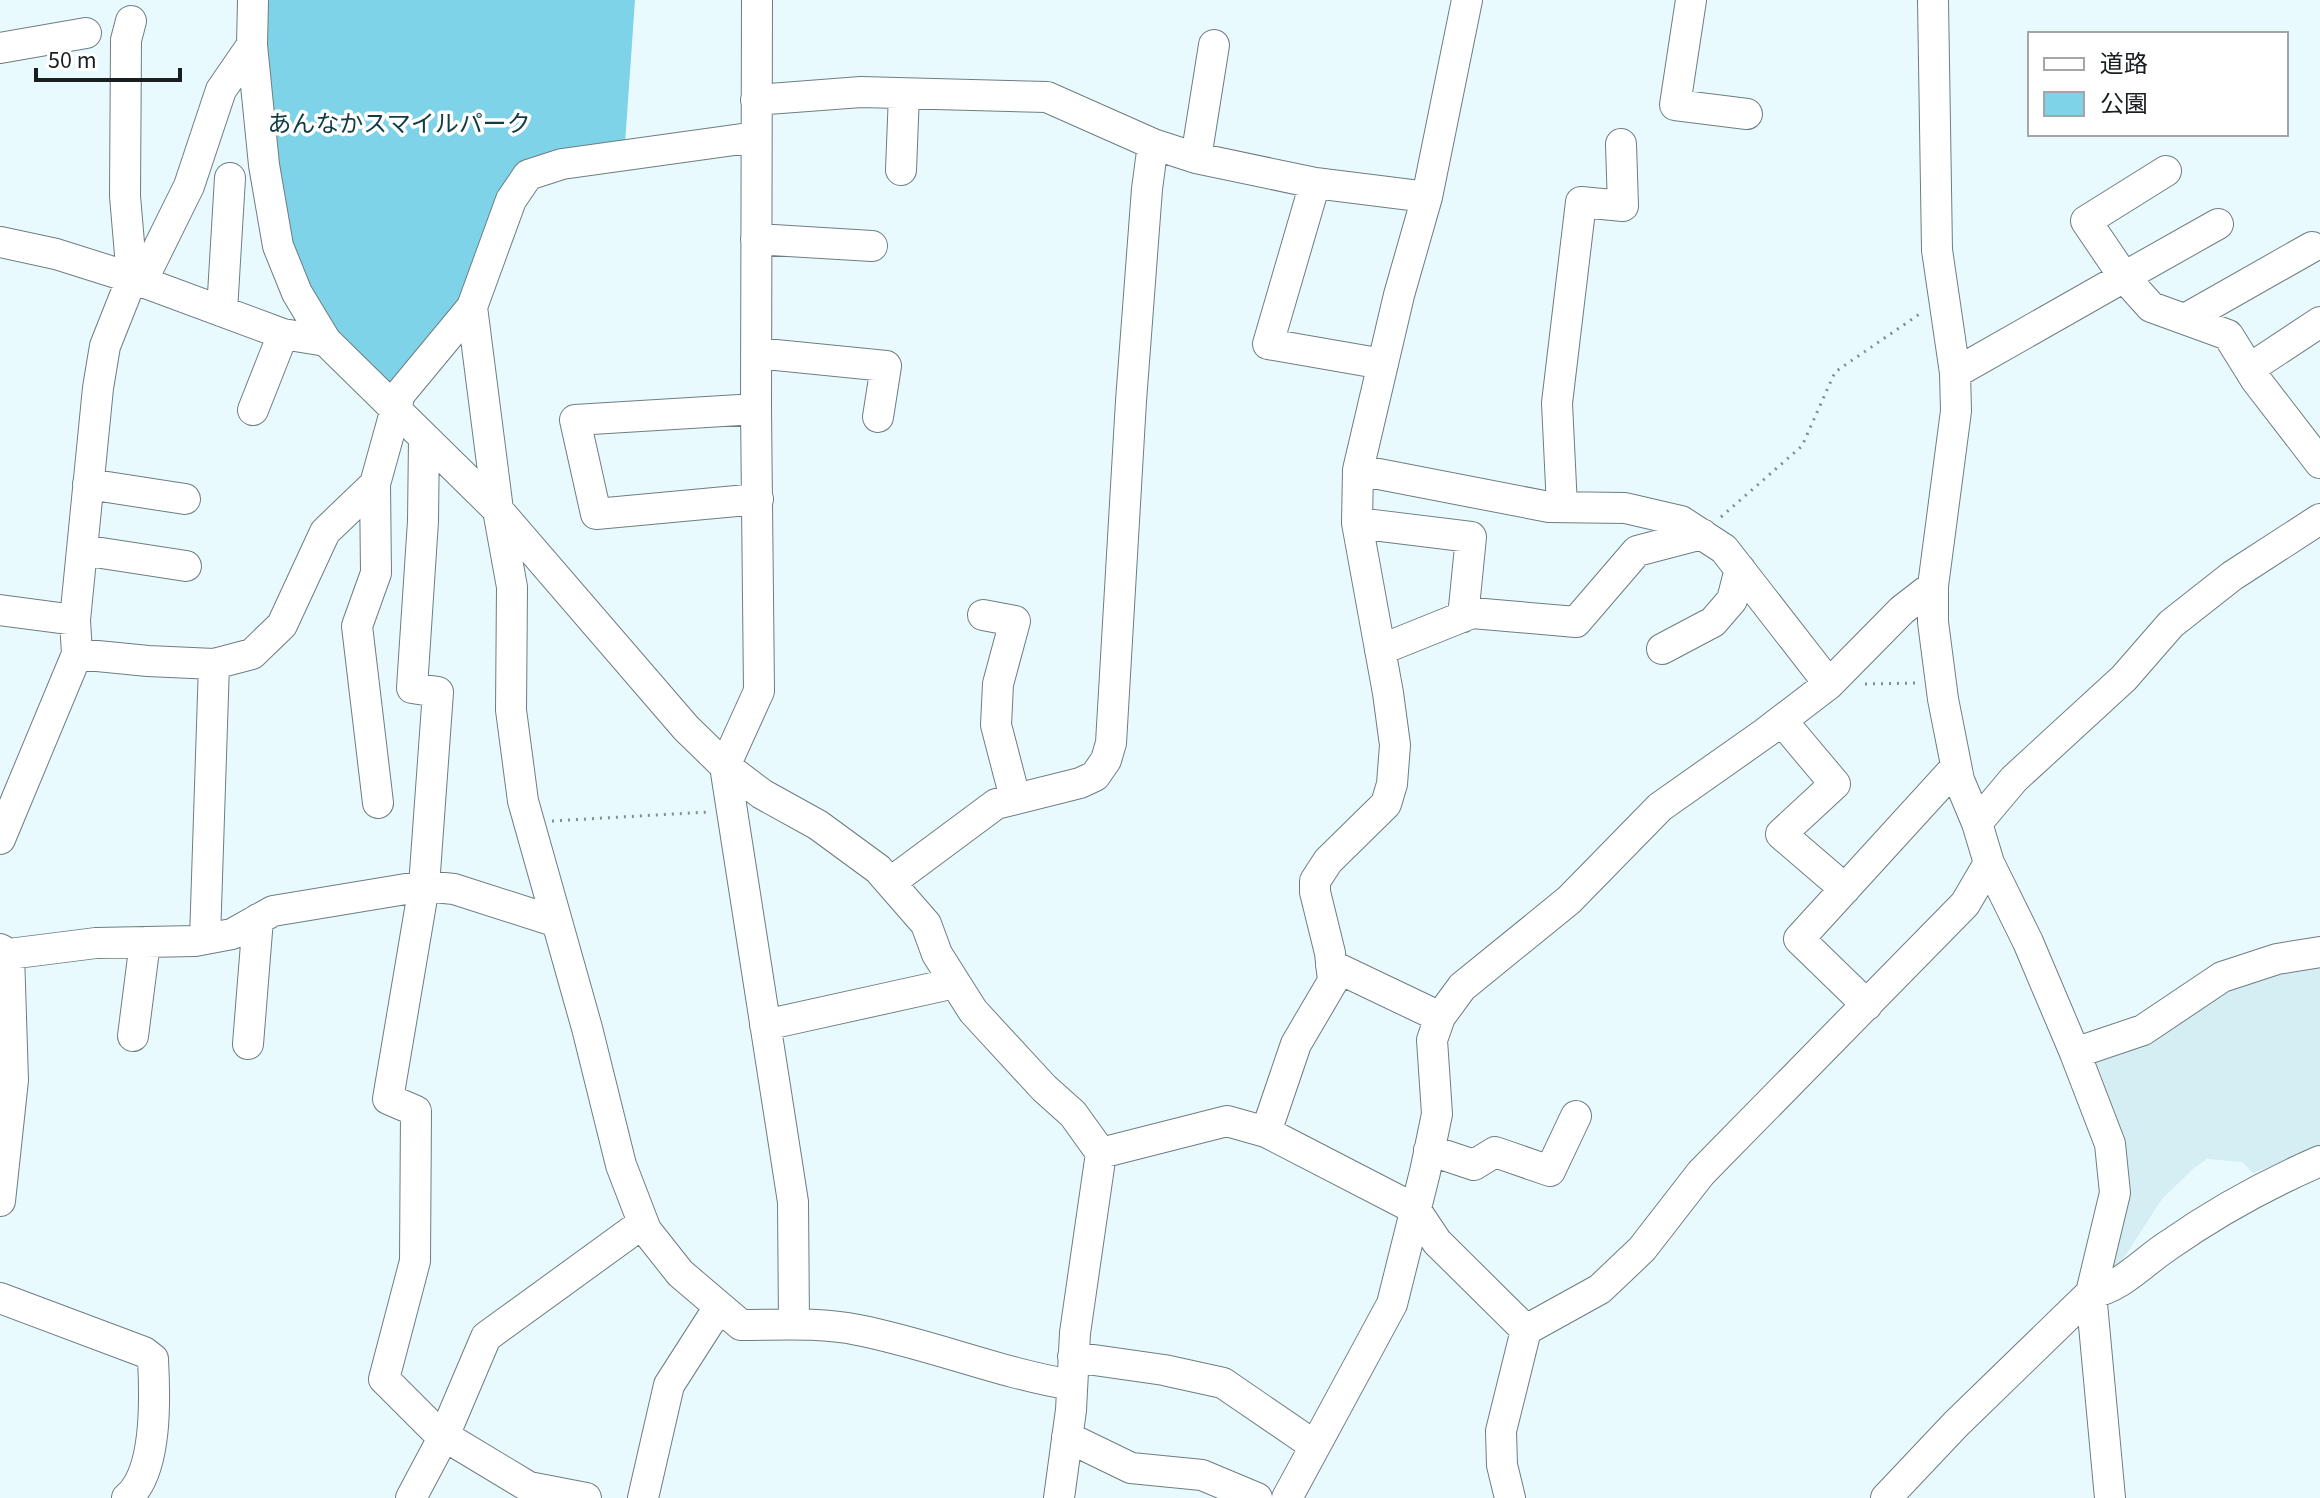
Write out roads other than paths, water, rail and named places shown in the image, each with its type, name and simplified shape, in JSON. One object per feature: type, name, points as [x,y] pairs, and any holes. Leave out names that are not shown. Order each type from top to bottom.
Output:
[{"type":"street","points":[[253,0],[252,45],[264,165],[278,246],[297,293],[326,341],[498,510],[686,728],[725,766],[762,794],[818,825],[891,882],[926,924],[937,954],[973,1011],[1044,1088],[1073,1114],[1101,1153],[1059,1498]]},
{"type":"street","points":[[757,0],[759,691],[725,766],[793,1202],[794,1324]]},
{"type":"street","points":[[1266,1132],[1296,1044],[1333,981],[1315,881],[1328,861],[1386,804],[1392,784],[1395,745],[1357,523],[1358,470],[1399,295],[1427,197],[1467,0]]},
{"type":"street","points":[[1691,0],[1675,105],[1747,114]]},
{"type":"street","points":[[1933,0],[1937,250],[1955,373],[1956,411],[1933,586],[1933,622],[1959,780],[1989,863],[2028,942],[2110,1144],[2115,1193],[2091,1293],[2110,1498]]},
{"type":"street","points":[[0,839],[77,654],[75,620],[98,388],[105,346],[132,278],[125,196],[126,40],[131,21]]},
{"type":"street","points":[[0,48],[86,33]]},
{"type":"street","points":[[132,278],[149,267],[189,186],[221,90],[252,45]]},
{"type":"street","points":[[1196,158],[1214,45]]},
{"type":"street","points":[[756,100],[861,92],[1047,97],[1153,144],[1196,158],[1315,183],[1427,197]]},
{"type":"street","points":[[901,170],[904,94]]},
{"type":"street","points":[[378,803],[357,626],[376,573],[375,484],[400,394],[472,307],[511,200],[528,175],[562,164],[756,137]]},
{"type":"street","points":[[891,882],[996,804],[1080,783],[1095,776],[1106,760],[1111,743],[1131,401],[1153,144]]},
{"type":"street","points":[[1562,507],[1557,403],[1581,202],[1623,206],[1621,144]]},
{"type":"street","points":[[2166,171],[2086,221],[2124,277],[2151,307],[2228,335],[2249,369],[2320,463]]},
{"type":"street","points":[[222,311],[230,178]]},
{"type":"street","points":[[1315,183],[1268,344],[1383,364]]},
{"type":"street","points":[[1955,373],[2218,224]]},
{"type":"street","points":[[756,239],[872,246]]},
{"type":"street","points":[[0,242],[56,254],[132,278],[283,334],[326,341]]},
{"type":"street","points":[[2185,319],[2312,247]]},
{"type":"street","points":[[472,307],[498,510],[512,587],[511,710],[523,801],[621,1165],[646,1230],[680,1273],[741,1325],[794,1324],[858,1330],[994,1368],[1164,1370],[1223,1383],[1315,1446]]},
{"type":"street","points":[[2249,369],[2320,322]]},
{"type":"street","points":[[253,410],[283,334]]},
{"type":"street","points":[[756,353],[886,366],[878,417]]},
{"type":"street","points":[[756,409],[575,420],[596,514],[758,499]]},
{"type":"street","points":[[424,439],[423,521],[412,688],[438,692],[424,886],[388,1099],[416,1111],[415,1261],[384,1379],[444,1436],[529,1487],[586,1498]]},
{"type":"street","points":[[1358,470],[1549,507],[1625,508],[1681,521],[1724,549],[1829,684]]},
{"type":"street","points":[[88,484],[185,499]]},
{"type":"street","points":[[77,654],[214,664],[252,654],[282,625],[325,532],[375,484]]},
{"type":"street","points":[[1977,823],[2014,779],[2124,678],[2171,624],[2232,576],[2320,519]]},
{"type":"street","points":[[1357,523],[1471,537],[1463,617]]},
{"type":"street","points":[[1380,650],[1472,613],[1576,622],[1637,551],[1702,534]]},
{"type":"street","points":[[82,550],[186,566]]},
{"type":"street","points":[[1662,649],[1713,622],[1732,600],[1740,569]]},
{"type":"street","points":[[1287,1498],[1392,1304],[1437,1114],[1432,1040],[1440,1017],[1462,987],[1569,900],[1660,807],[1829,684],[1902,610],[1933,586]]},
{"type":"street","points":[[0,610],[75,620]]},
{"type":"street","points":[[983,615],[1015,621],[998,684],[996,725],[1015,798]]},
{"type":"street","points":[[205,939],[214,664]]},
{"type":"street","points":[[1782,721],[1835,784],[1781,834],[1845,889]]},
{"type":"street","points":[[1867,1005],[1799,939],[1956,767]]},
{"type":"street","points":[[1510,1498],[1502,1465],[1501,1431],[1526,1330],[1600,1289],[1642,1249],[1701,1173],[1965,904],[1989,863]]},
{"type":"street","points":[[0,1201],[13,1080],[5,951],[96,943],[205,939],[232,934],[273,911],[424,886],[454,889],[557,922]]},
{"type":"street","points":[[248,1044],[258,919]]},
{"type":"street","points":[[133,1036],[145,942]]},
{"type":"street","points":[[2075,1053],[2143,1030],[2222,977],[2277,959],[2320,952]]},
{"type":"street","points":[[1331,965],[1440,1017]]},
{"type":"street","points":[[765,1025],[955,983]]},
{"type":"street","points":[[1429,1150],[1474,1165],[1495,1152],[1550,1171],[1576,1116]]},
{"type":"street","points":[[1101,1153],[1227,1121],[1266,1132],[1415,1209],[1437,1242],[1526,1330]]},
{"type":"street","points":[[1886,1498],[1956,1424],[2091,1293],[2107,1290],[2170,1244],[2270,1183],[2320,1161]]},
{"type":"street","points":[[411,1498],[444,1436],[486,1337],[643,1223]]},
{"type":"street","points":[[0,1298],[144,1352],[153,1359],[156,1399],[147,1461],[137,1490],[127,1498]]},
{"type":"street","points":[[643,1498],[669,1385],[719,1307]]},
{"type":"street","points":[[1067,1437],[1131,1468],[1202,1475],[1257,1498]]},
{"type":"park label","name":"あんなかスマイルパーク","points":[[399,124]]}]
